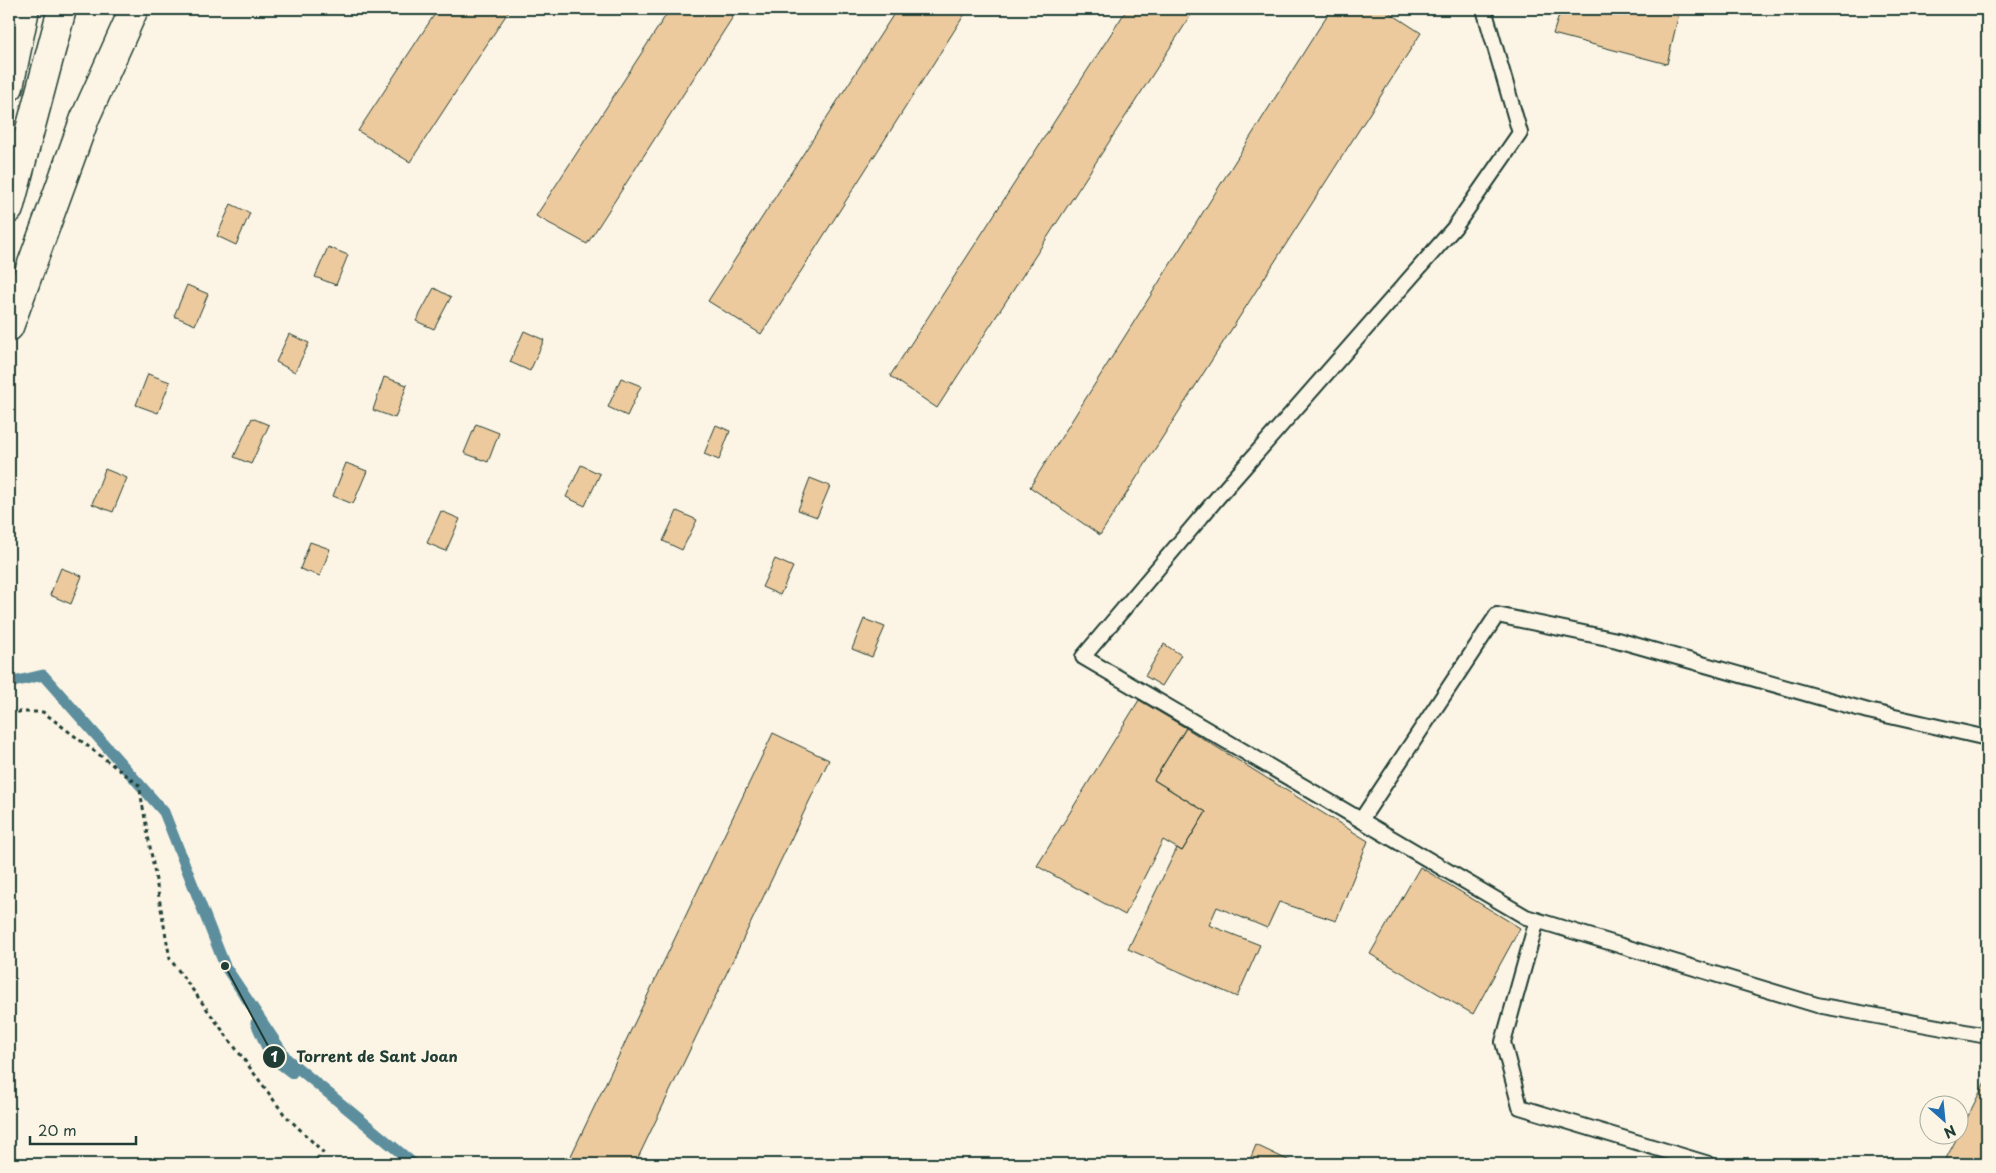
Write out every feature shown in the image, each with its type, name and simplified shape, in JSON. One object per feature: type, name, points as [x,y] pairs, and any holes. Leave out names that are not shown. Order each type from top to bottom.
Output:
[{"type":"highway","points":[[9,87],[25,9]]},
{"type":"highway","points":[[9,210],[62,9]]},
{"type":"highway","points":[[9,327],[85,118],[134,9]]},
{"type":"lane","points":[[1484,9],[1520,133],[1454,228],[1218,497],[1084,657],[1526,917],[1817,1005],[1987,1036]]},
{"type":"lane","points":[[1361,820],[1497,615],[1617,640],[1868,710],[1987,738]]},
{"type":"lane","points":[[1537,920],[1503,1042],[1520,1107],[1709,1164]]},
{"type":"path","points":[[9,712],[43,712],[139,785],[170,959],[284,1114],[323,1152],[312,1164]]},
{"type":"building","points":[[438,9],[510,9],[410,162],[358,131]]},
{"type":"building","points":[[670,9],[738,9],[587,244],[536,216]]},
{"type":"building","points":[[897,9],[968,9],[761,334],[708,301]]},
{"type":"building","points":[[1127,9],[1195,9],[937,408],[890,376]]},
{"type":"building","points":[[1331,9],[1384,9],[1421,33],[1100,535],[1030,487]]},
{"type":"building","points":[[1561,9],[1680,9],[1667,64],[1553,34]]},
{"type":"building","points":[[231,204],[250,213],[236,245],[217,236]]},
{"type":"building","points":[[328,247],[348,255],[336,285],[315,277]]},
{"type":"building","points":[[187,285],[208,294],[195,325],[174,316]]},
{"type":"building","points":[[434,288],[451,297],[434,329],[416,321]]},
{"type":"building","points":[[524,331],[544,340],[530,371],[510,362]]},
{"type":"building","points":[[289,334],[309,343],[295,372],[276,362]]},
{"type":"building","points":[[148,374],[170,382],[158,413],[136,405]]},
{"type":"building","points":[[384,377],[407,385],[395,418],[373,410]]},
{"type":"building","points":[[621,378],[641,386],[627,416],[608,407]]},
{"type":"building","points":[[252,418],[269,425],[251,464],[234,457]]},
{"type":"building","points":[[476,424],[499,433],[488,462],[464,453]]},
{"type":"building","points":[[716,425],[730,431],[719,460],[704,454]]},
{"type":"building","points":[[346,463],[367,471],[353,504],[333,496]]},
{"type":"building","points":[[581,465],[600,474],[585,506],[566,497]]},
{"type":"building","points":[[105,469],[127,478],[113,512],[92,504]]},
{"type":"building","points":[[810,478],[830,486],[817,517],[798,510]]},
{"type":"building","points":[[441,511],[460,519],[446,551],[427,543]]},
{"type":"building","points":[[677,511],[697,520],[682,550],[663,541]]},
{"type":"building","points":[[310,542],[330,549],[320,576],[300,569]]},
{"type":"building","points":[[775,559],[793,567],[780,595],[762,587]]},
{"type":"building","points":[[61,568],[82,576],[71,604],[50,595]]},
{"type":"building","points":[[864,619],[885,627],[872,657],[852,649]]},
{"type":"building","points":[[1164,644],[1181,655],[1162,686],[1145,676]]},
{"type":"building","points":[[1139,700],[1186,728],[1154,780],[1206,812],[1182,851],[1163,840],[1125,915],[1037,866]]},
{"type":"building","points":[[1186,728],[1368,841],[1336,921],[1279,902],[1267,928],[1217,907],[1209,925],[1260,945],[1237,997],[1128,949],[1177,848],[1182,851],[1206,812],[1154,780]]},
{"type":"building","points":[[773,733],[829,760],[635,1164],[567,1164]]},
{"type":"building","points":[[1420,867],[1520,928],[1473,1014],[1370,954]]},
{"type":"building","points":[[1987,1078],[1987,1164],[1943,1164],[1953,1146],[1968,1146],[1968,1116]]},
{"type":"building","points":[[1256,1145],[1296,1164],[1248,1164]]},
{"type":"waterway","points":[[9,683],[43,675],[164,812],[225,966],[287,1059],[414,1164]]},
{"type":"waterway","points":[[256,1023],[271,1057],[292,1073]]},
{"type":"place","name":"Torrent de Sant Joan","points":[[225,966]]}]
